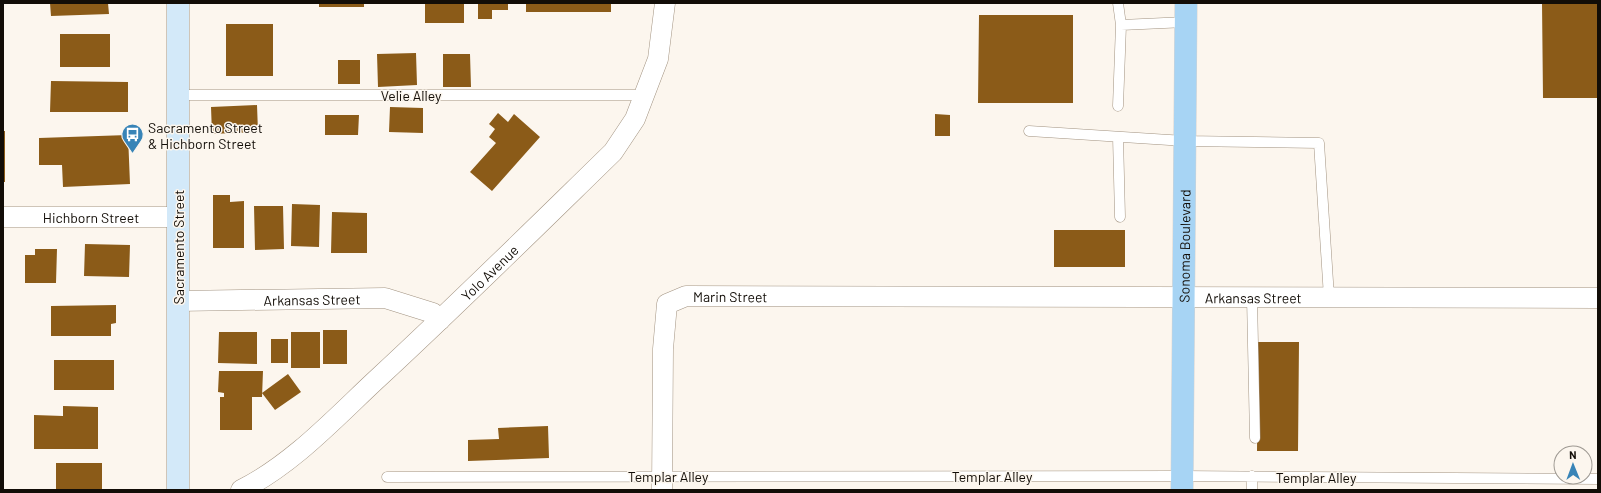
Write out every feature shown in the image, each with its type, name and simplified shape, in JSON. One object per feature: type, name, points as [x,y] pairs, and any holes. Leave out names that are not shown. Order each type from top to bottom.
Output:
[{"type":"main road","name":"Sacramento Street","points":[[178,3],[178,490]]},
{"type":"main road","name":"Sonoma Boulevard","points":[[1182,483],[1186,12]]},
{"type":"street","name":"Yolo Avenue","points":[[241,490],[255,483],[304,447],[440,320],[613,152],[635,119],[658,59],[665,4]]},
{"type":"street","name":"Hichborn Street","points":[[3,217],[178,217]]},
{"type":"street","name":"Marin Street","points":[[661,483],[663,349],[667,304],[686,296],[884,298]]},
{"type":"street","name":"Arkansas Street","points":[[178,301],[385,298],[433,313],[440,320]]},
{"type":"street","name":"Arkansas Street","points":[[884,298],[1598,298]]},
{"type":"lane","points":[[1118,3],[1121,26],[1118,106]]},
{"type":"lane","points":[[1121,26],[1186,12]]},
{"type":"lane","name":"Velie Alley","points":[[178,95],[644,95]]},
{"type":"lane","points":[[1029,131],[1185,141],[1319,143],[1329,297]]},
{"type":"lane","points":[[1118,137],[1120,217]]},
{"type":"lane","points":[[1252,298],[1255,438]]},
{"type":"lane","points":[[1252,476],[1252,490]]},
{"type":"lane","name":"Templar Alley","points":[[387,477],[661,483],[1182,483],[1252,476],[1598,479]]},
{"type":"building","points":[[50,3],[108,3],[109,14],[51,16]]},
{"type":"building","points":[[319,3],[364,3],[364,7],[319,7]]},
{"type":"building","points":[[425,3],[464,3],[464,23],[425,23]]},
{"type":"building","points":[[478,3],[508,3],[508,10],[492,10],[492,19],[478,19]]},
{"type":"building","points":[[526,3],[611,3],[611,12],[526,12]]},
{"type":"building","points":[[1542,3],[1598,3],[1598,98],[1543,98]]},
{"type":"building","points":[[979,15],[1073,15],[1073,103],[978,103]]},
{"type":"building","points":[[226,24],[273,24],[273,76],[226,76]]},
{"type":"building","points":[[60,34],[110,34],[110,67],[60,67]]},
{"type":"building","points":[[416,53],[417,85],[378,87],[377,54]]},
{"type":"building","points":[[443,54],[470,54],[471,87],[443,87]]},
{"type":"building","points":[[338,60],[360,60],[360,84],[338,84]]},
{"type":"building","points":[[51,81],[128,82],[128,112],[50,112]]},
{"type":"building","points":[[257,105],[258,132],[212,134],[211,107]]},
{"type":"building","points":[[390,107],[423,108],[423,133],[389,132]]},
{"type":"building","points":[[498,113],[508,122],[514,114],[540,137],[492,191],[470,172],[496,143],[489,137],[495,129],[489,124]]},
{"type":"building","points":[[935,114],[950,115],[950,136],[935,136]]},
{"type":"building","points":[[325,115],[359,115],[358,135],[325,135]]},
{"type":"building","points":[[3,131],[5,131],[5,182],[3,182]]},
{"type":"building","points":[[128,135],[130,184],[63,187],[62,165],[39,165],[39,138]]},
{"type":"building","points":[[213,195],[230,195],[230,202],[244,201],[244,248],[213,248]]},
{"type":"building","points":[[292,204],[320,205],[319,247],[291,246]]},
{"type":"building","points":[[254,206],[283,206],[284,249],[255,250]]},
{"type":"building","points":[[332,212],[367,213],[367,253],[331,253]]},
{"type":"building","points":[[1054,230],[1125,230],[1125,267],[1054,267]]},
{"type":"building","points":[[85,244],[130,245],[129,277],[84,276]]},
{"type":"building","points":[[35,249],[57,249],[56,283],[25,283],[25,255],[35,255]]},
{"type":"building","points":[[116,305],[116,323],[111,324],[111,336],[51,336],[51,306]]},
{"type":"building","points":[[323,330],[347,330],[347,364],[323,364]]},
{"type":"building","points":[[219,332],[257,332],[257,364],[218,363]]},
{"type":"building","points":[[291,332],[320,332],[320,368],[291,368]]},
{"type":"building","points":[[271,339],[288,339],[288,363],[271,363]]},
{"type":"building","points":[[1258,342],[1299,342],[1298,451],[1257,451]]},
{"type":"building","points":[[54,360],[114,360],[114,390],[54,390]]},
{"type":"building","points":[[219,371],[263,371],[262,397],[252,397],[252,430],[220,430],[220,397],[224,397],[224,393],[218,392]]},
{"type":"building","points":[[288,374],[301,392],[275,410],[262,393]]},
{"type":"building","points":[[63,406],[98,407],[98,449],[34,449],[34,415],[63,416]]},
{"type":"building","points":[[548,426],[549,458],[468,461],[468,440],[499,439],[498,428]]},
{"type":"building","points":[[56,463],[102,463],[102,490],[56,490]]},
{"type":"place","name":"Sacramento Street & Hichborn Street","points":[[133,154]]}]
